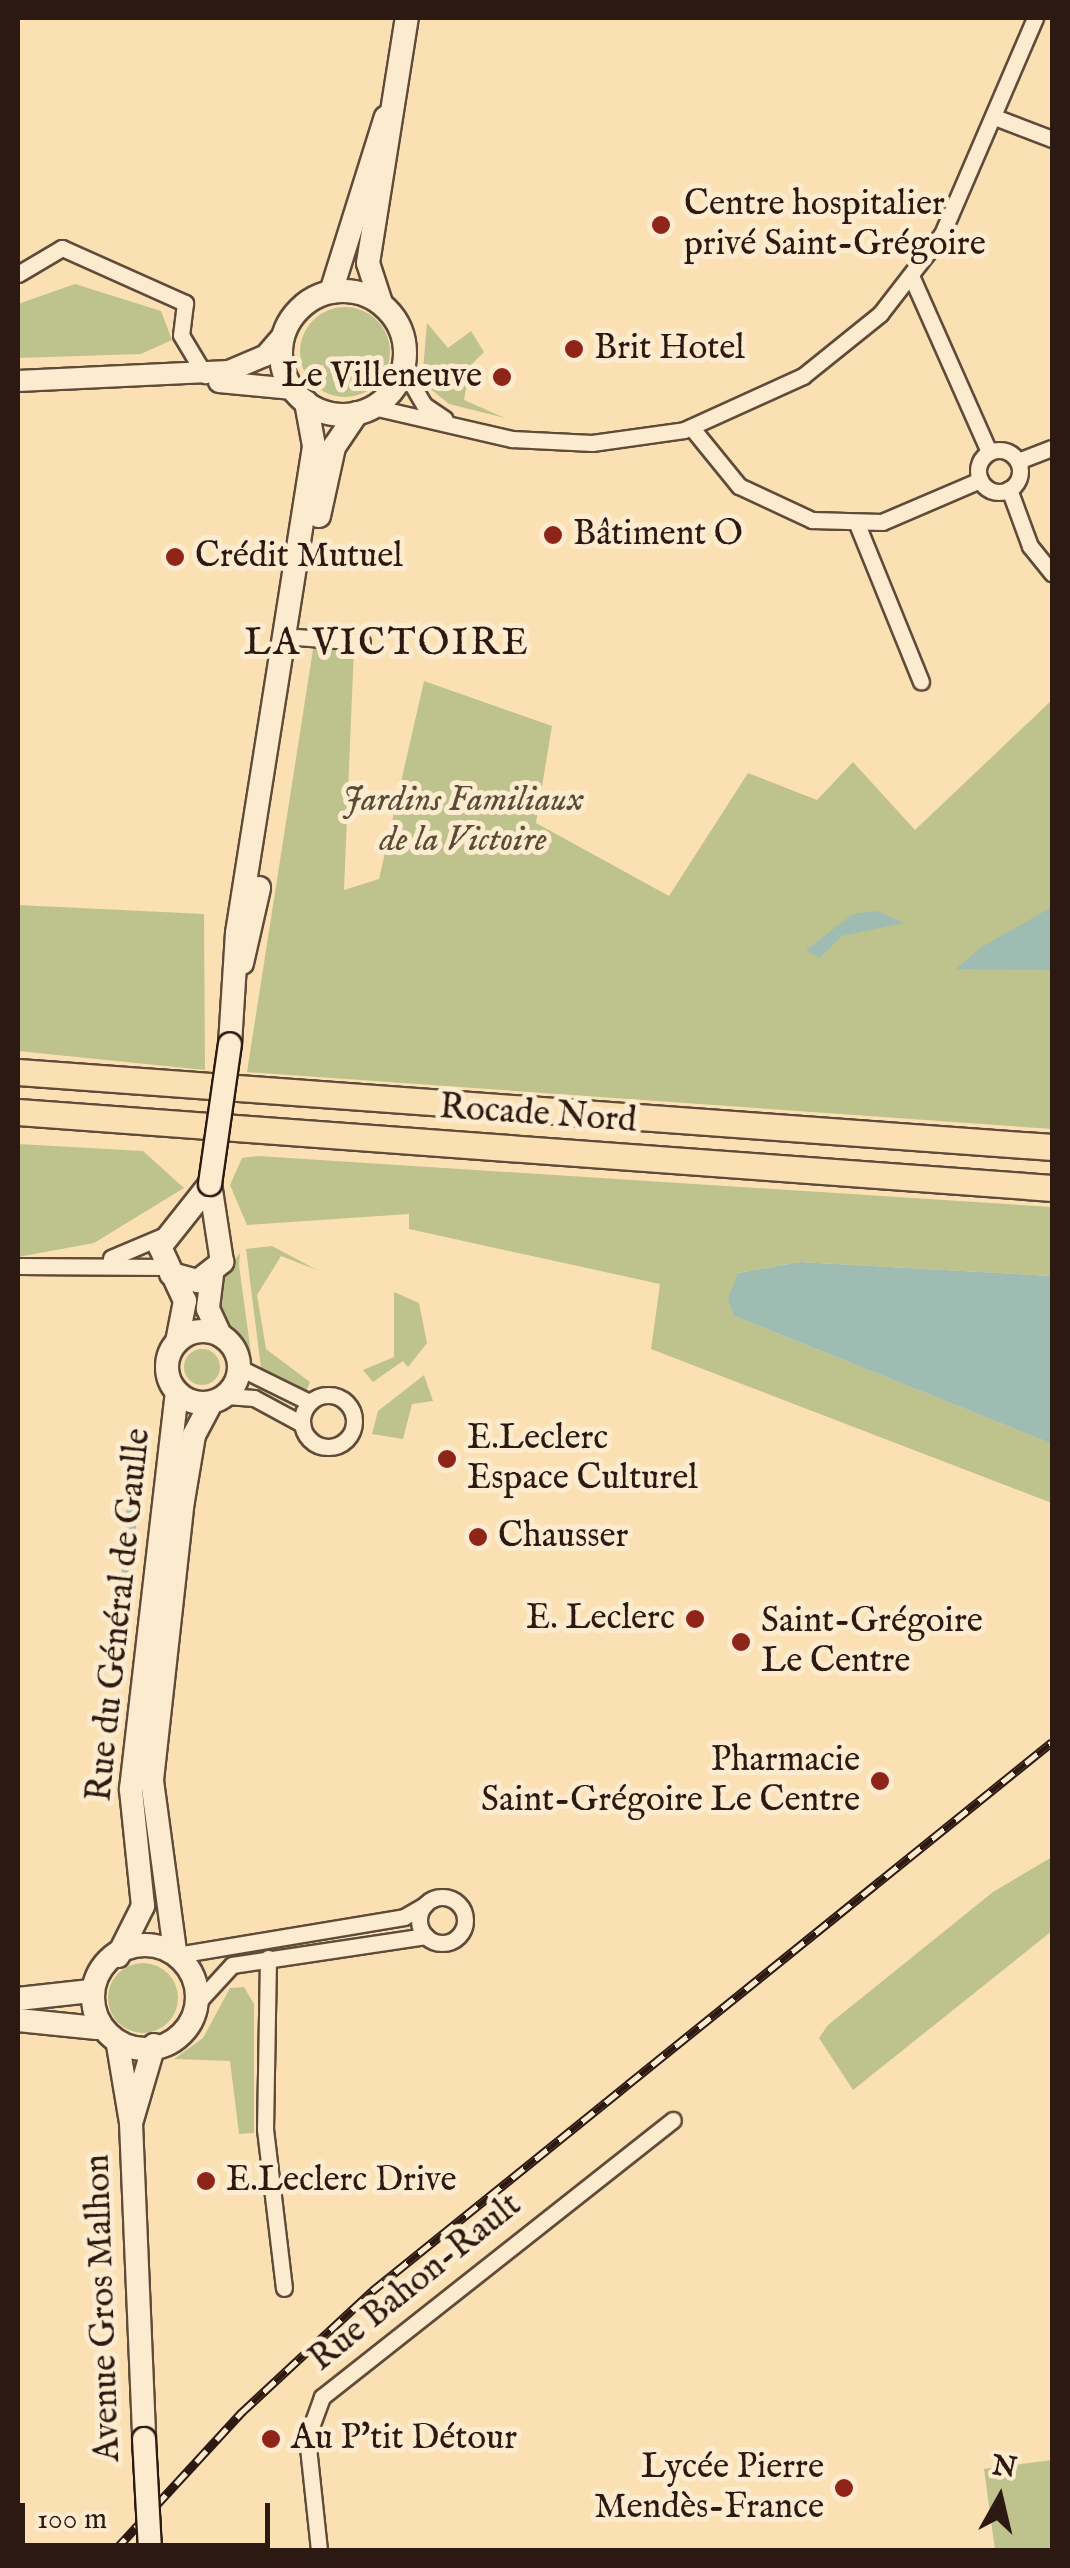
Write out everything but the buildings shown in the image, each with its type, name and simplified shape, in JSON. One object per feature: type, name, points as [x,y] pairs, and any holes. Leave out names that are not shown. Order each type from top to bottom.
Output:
[{"type":"highway","name":"Rocade Nord","points":[[18,1072],[1052,1147]]},
{"type":"highway","name":"Rocade Nord","points":[[18,1112],[1052,1188]]},
{"type":"main road","points":[[240,970],[254,933],[328,466],[365,410],[403,369],[402,331],[380,303],[368,263],[402,22]]},
{"type":"main road","points":[[332,292],[386,117]]},
{"type":"main road","points":[[240,1368],[208,1309],[212,1275],[225,1253],[216,1227],[210,1184],[240,970],[237,933],[314,446],[283,335],[301,307],[332,292],[380,303]]},
{"type":"main road","points":[[299,396],[365,410]]},
{"type":"main road","points":[[210,1184],[184,1218],[163,1236],[168,1270],[191,1282],[212,1275]]},
{"type":"main road","points":[[184,1218],[216,1227]]},
{"type":"main road","name":"Rue du Général de Gaulle","points":[[118,1956],[143,1906],[132,1776],[177,1393],[167,1366],[185,1308],[168,1270]]},
{"type":"main road","points":[[177,1342],[220,1335]]},
{"type":"main road","name":"Rue du Général de Gaulle","points":[[179,1953],[152,1780],[194,1435],[240,1368]]},
{"type":"main road","name":"Rue du Général de Gaulle","points":[[177,1393],[219,1399]]},
{"type":"main road","points":[[18,1999],[91,1991],[118,1956],[179,1953],[198,1972],[198,2002],[187,2023],[154,2045],[118,2045],[97,2028],[18,2020]]},
{"type":"main road","points":[[91,1991],[97,2028]]},
{"type":"main road","name":"Avenue Gros Malhon","points":[[118,2045],[131,2123],[150,2550]]},
{"type":"main road","name":"Avenue Gros Malhon","points":[[131,2123],[154,2045]]},
{"type":"street","points":[[365,410],[481,434],[584,443],[691,428],[804,376],[912,278],[998,118],[1035,18]]},
{"type":"street","points":[[998,118],[1052,140]]},
{"type":"street","points":[[18,274],[62,248],[185,303],[181,335],[205,375]]},
{"type":"street","points":[[912,278],[988,452],[980,480]]},
{"type":"street","points":[[18,381],[205,375],[242,368],[283,335]]},
{"type":"street","points":[[403,369],[424,405],[481,434]]},
{"type":"street","points":[[18,391],[244,381],[299,396]]},
{"type":"street","points":[[691,428],[718,465],[764,503],[858,524],[980,480],[1009,490]]},
{"type":"street","points":[[988,452],[1018,462],[1052,448]]},
{"type":"street","points":[[1018,462],[1009,490],[1030,546],[1052,572]]},
{"type":"street","points":[[858,524],[921,682]]},
{"type":"street","points":[[304,636],[362,642]]},
{"type":"street","points":[[108,1260],[163,1236]]},
{"type":"street","points":[[18,1266],[108,1260],[168,1270]]},
{"type":"street","points":[[219,1399],[254,1398],[302,1424],[325,1447],[352,1432],[341,1398],[309,1402],[240,1368]]},
{"type":"street","points":[[302,1424],[309,1402]]},
{"type":"street","points":[[179,1953],[404,1917],[425,1905],[454,1900],[465,1921],[452,1940],[426,1936],[232,1965],[198,2002]]},
{"type":"street","points":[[425,1905],[426,1936]]},
{"type":"street","points":[[268,1958],[265,2129],[284,2288]]},
{"type":"street","name":"Rue Bahon-Rault","points":[[318,2550],[307,2438],[322,2396],[673,2120]]},
{"type":"green space","points":[[75,284],[161,311],[172,340],[141,354],[18,358],[18,304]]},
{"type":"green space","points":[[345,307],[362,310],[377,320],[387,335],[387,369],[377,384],[362,394],[345,397],[328,394],[313,384],[303,369],[300,352],[303,335],[313,320],[328,310]]},
{"type":"green space","points":[[427,323],[448,348],[471,331],[484,352],[470,366],[464,400],[505,418],[449,404],[422,382]]},
{"type":"green space","name":"Jardins Familiaux de la Victoire","points":[[314,643],[354,647],[344,890],[379,879],[424,681],[552,726],[536,823],[669,896],[748,773],[817,800],[853,762],[915,830],[1052,700],[1052,1129],[247,1072]]},
{"type":"green space","points":[[18,905],[204,914],[205,1070],[18,1051]]},
{"type":"green space","points":[[18,1144],[143,1151],[184,1188],[94,1243],[18,1257]]},
{"type":"green space","points":[[242,1158],[1052,1207],[1052,1276],[800,1262],[738,1273],[734,1316],[1052,1444],[1052,1503],[651,1349],[660,1284],[409,1229],[409,1214],[247,1225],[230,1185]]},
{"type":"green space","points":[[272,1246],[317,1270],[281,1256],[257,1295],[266,1349],[310,1382],[306,1392],[262,1376],[246,1249]]},
{"type":"green space","points":[[240,1253],[253,1368],[220,1316],[218,1282]]},
{"type":"green space","points":[[394,1292],[419,1303],[427,1343],[408,1367],[403,1361],[373,1382],[363,1370],[394,1357]]},
{"type":"green space","points":[[202,1349],[215,1354],[220,1367],[215,1380],[202,1385],[189,1380],[184,1367],[189,1354]]},
{"type":"green space","points":[[424,1375],[433,1401],[412,1404],[403,1439],[372,1434],[378,1411]]},
{"type":"green space","points":[[1052,1857],[1052,1931],[853,2090],[819,2038],[828,2025],[993,1892]]},
{"type":"green space","points":[[143,1963],[157,1965],[168,1973],[176,1984],[176,2012],[168,2023],[157,2031],[143,2033],[129,2031],[118,2023],[110,2012],[108,1998],[110,1984],[118,1973],[129,1965]]},
{"type":"green space","points":[[244,1987],[254,2004],[254,2133],[239,2134],[230,2061],[174,2059],[203,2038],[230,1988]]},
{"type":"green space","points":[[1052,2460],[1052,2550],[995,2550],[984,2469]]},
{"type":"water","points":[[1052,907],[1052,970],[956,969],[980,948]]},
{"type":"water","points":[[877,911],[904,923],[842,936],[820,958],[806,950],[853,914]]},
{"type":"water","points":[[800,1262],[1052,1276],[1052,1444],[734,1316],[728,1299],[738,1273]]},
{"type":"water","points":[[132,1438],[145,1440],[129,1594],[120,1593]]},
{"type":"railway","points":[[115,2550],[242,2412],[372,2291],[1052,1742]]},
{"type":"place","name":"Centre hospitalier privé Saint-Grégoire","points":[[661,225]]},
{"type":"place","name":"Brit Hotel","points":[[574,349]]},
{"type":"place","name":"Le Villeneuve","points":[[502,377]]},
{"type":"place","name":"Bâtiment O","points":[[553,535]]},
{"type":"place","name":"Crédit Mutuel","points":[[175,557]]},
{"type":"place","name":"E.Leclerc Espace Culturel","points":[[447,1459]]},
{"type":"place","name":"Chausser","points":[[478,1537]]},
{"type":"place","name":"E. Leclerc","points":[[695,1619]]},
{"type":"place","name":"Saint-Grégoire Le Centre","points":[[741,1642]]},
{"type":"place","name":"Pharmacie Saint-Grégoire Le Centre","points":[[880,1781]]},
{"type":"place","name":"E.Leclerc Drive","points":[[206,2181]]},
{"type":"place","name":"Au P'tit Détour","points":[[271,2439]]},
{"type":"place","name":"Lycée Pierre Mendès-France","points":[[844,2488]]},
{"type":"district","name":"LA VICTOIRE","points":[[387,645]]}]
